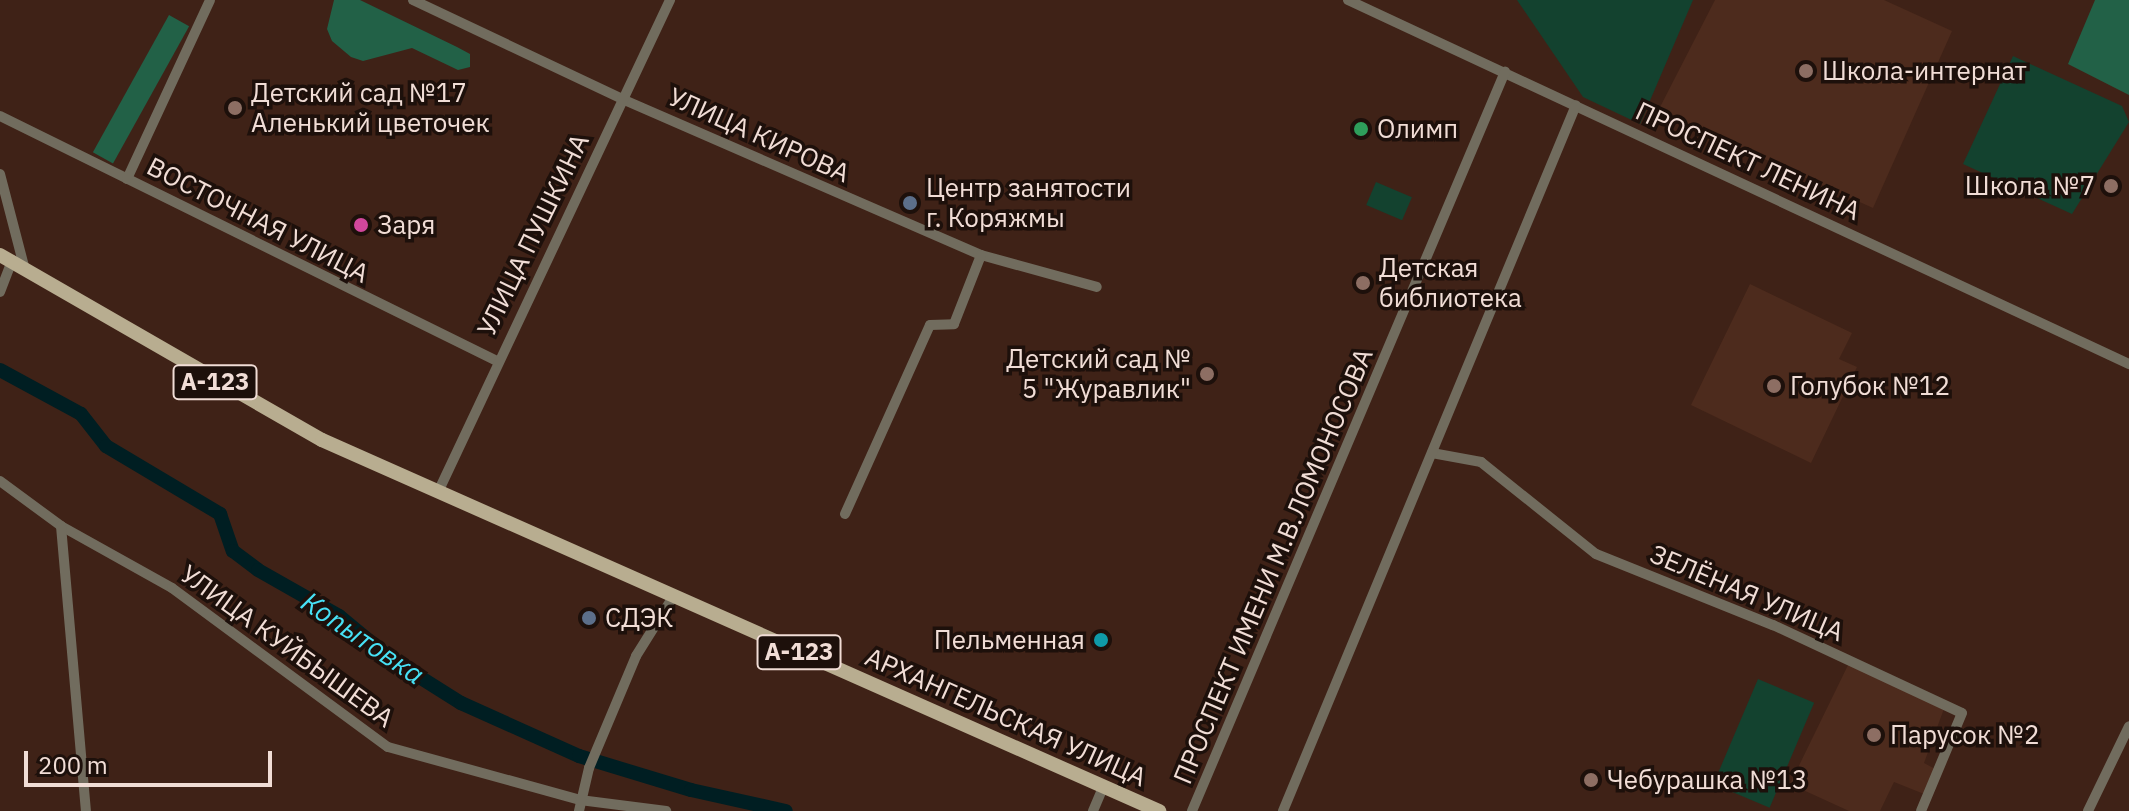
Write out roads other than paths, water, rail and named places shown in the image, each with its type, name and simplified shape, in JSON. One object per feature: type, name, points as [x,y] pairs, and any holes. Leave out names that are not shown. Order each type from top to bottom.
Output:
[{"type":"main road","name":"А-123","points":[[12,260],[282,419],[439,490]]},
{"type":"main road","name":"АРХАНГЕЛЬСКАЯ УЛИЦА","points":[[439,490],[673,597],[1159,811]]},
{"type":"street","points":[[127,179],[210,0]]},
{"type":"street","name":"УЛИЦА КИРОВА","points":[[413,0],[622,99],[981,255],[1097,287]]},
{"type":"street","name":"УЛИЦА ПУШКИНА","points":[[439,490],[497,361],[670,0]]},
{"type":"street","name":"ПРОСПЕКТ ЛЕНИНА","points":[[1351,1],[2129,364]]},
{"type":"street","name":"ПРОСПЕКТ ИМЕНИ М.В.ЛОМОНОСОВА","points":[[1192,811],[1505,72]]},
{"type":"street","points":[[1283,811],[1576,105]]},
{"type":"street","name":"ВОСТОЧНАЯ УЛИЦА","points":[[0,116],[497,361]]},
{"type":"street","points":[[0,292],[12,260],[1,182]]},
{"type":"street","points":[[845,514],[930,325],[954,324],[981,255]]},
{"type":"street","name":"ЗЕЛЁНАЯ УЛИЦА","points":[[1432,453],[1481,462],[1596,554],[1773,625],[1962,713],[1921,811]]},
{"type":"street","name":"УЛИЦА КУЙБЫШЕВА","points":[[0,481],[61,526],[172,588],[388,747],[580,806],[666,811]]},
{"type":"street","points":[[61,526],[86,811]]},
{"type":"street","points":[[580,806],[589,768],[636,656],[673,597]]},
{"type":"street","points":[[2088,811],[2129,726]]},
{"type":"street","points":[[1093,811],[1103,788]]},
{"type":"waterway","name":"Копытовка","points":[[0,370],[81,414],[106,446],[220,514],[233,551],[258,570],[339,616],[391,659],[461,703],[579,756],[691,790],[786,811]]},
{"type":"place","name":"Школа-интернат","points":[[1806,71]]},
{"type":"place","name":"Детский сад №17 Аленький цветочек","points":[[235,108]]},
{"type":"place","name":"Олимп","points":[[1361,129]]},
{"type":"place","name":"Школа №7","points":[[2111,186]]},
{"type":"place","name":"Центр занятости г. Коряжмы","points":[[910,203]]},
{"type":"place","name":"Заря","points":[[361,225]]},
{"type":"place","name":"Детская библиотека","points":[[1363,283]]},
{"type":"place","name":"Детский сад № 5 \"Журавлик\"","points":[[1207,374]]},
{"type":"place","name":"Голубок №12","points":[[1774,386]]},
{"type":"place","name":"СДЭК","points":[[589,618]]},
{"type":"place","name":"Пельменная","points":[[1101,640]]},
{"type":"place","name":"Парусок №2","points":[[1874,735]]},
{"type":"place","name":"Чебурашка №13","points":[[1591,780]]}]
